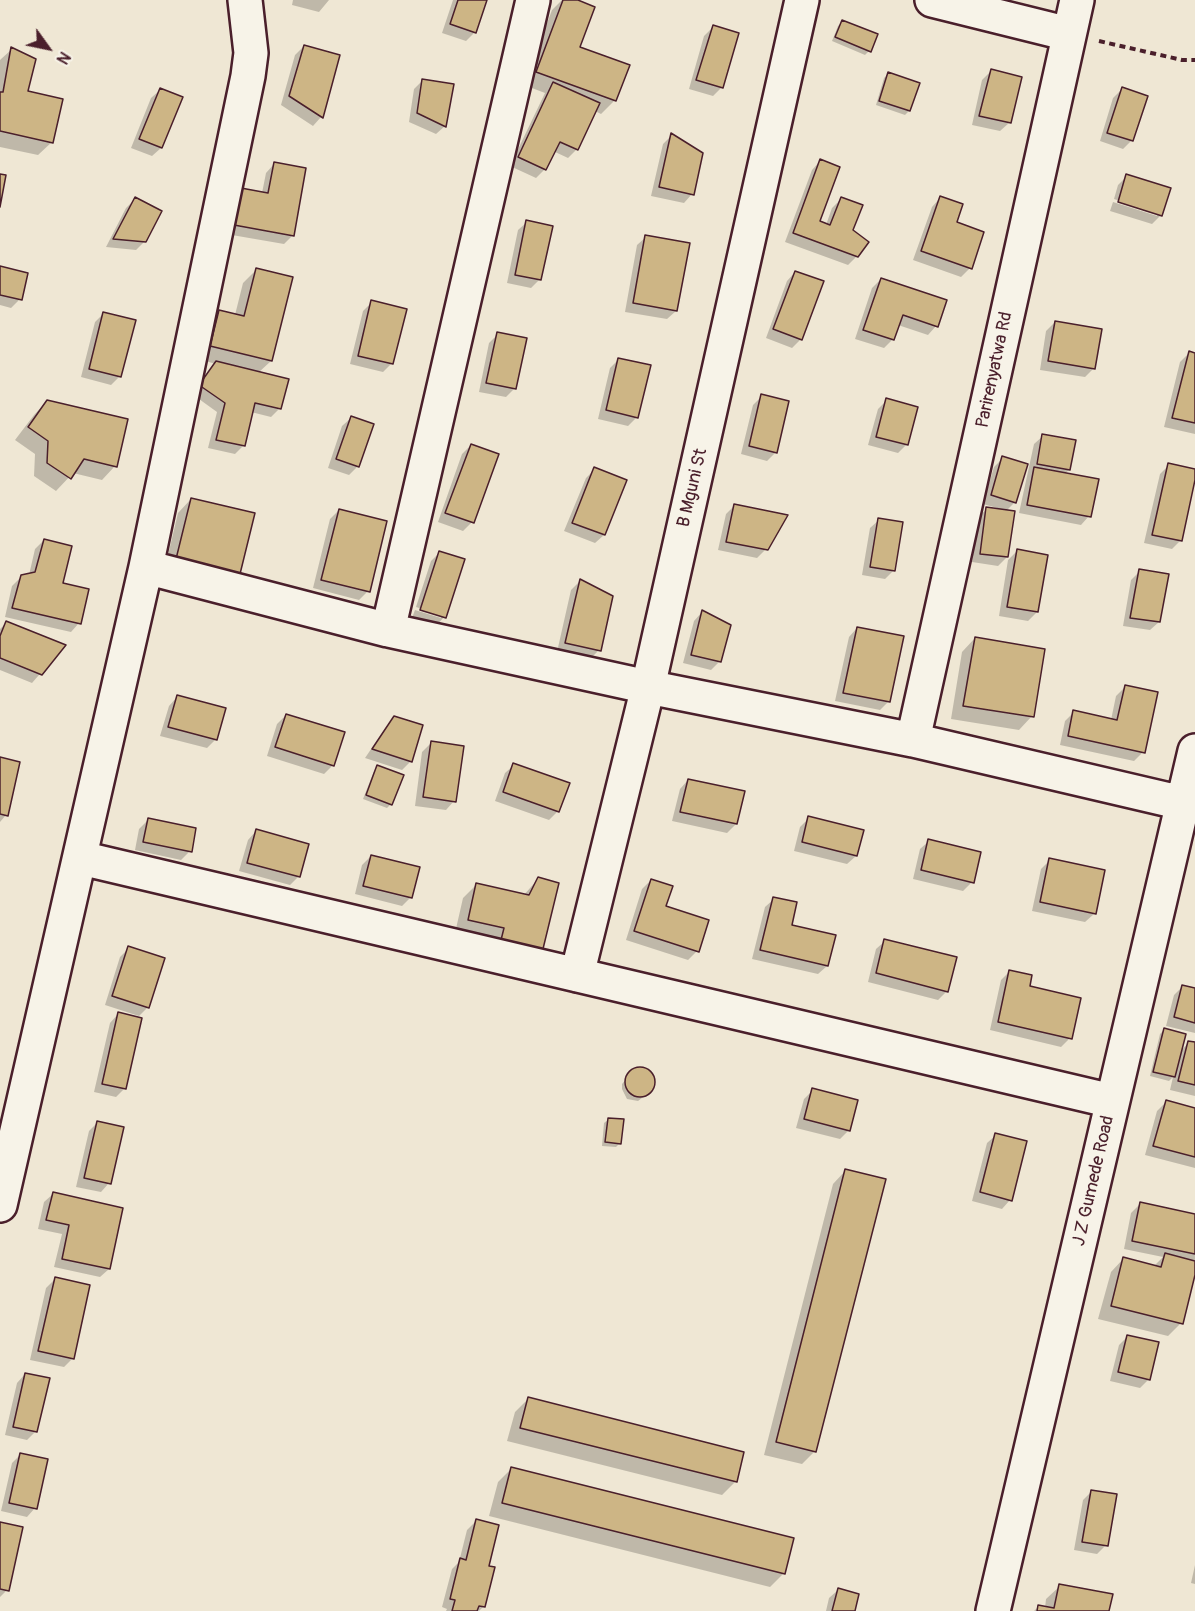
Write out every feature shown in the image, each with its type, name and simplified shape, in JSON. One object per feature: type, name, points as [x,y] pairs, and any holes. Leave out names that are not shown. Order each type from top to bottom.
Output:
[{"type":"street","points":[[0,1205],[146,567],[248,76],[251,52],[245,0]]},
{"type":"street","points":[[388,630],[533,0]]},
{"type":"street","name":"B Mguni St","points":[[577,975],[648,687],[802,0]]},
{"type":"street","points":[[932,0],[1069,34]]},
{"type":"street","name":"Parirenyatwa Rd","points":[[913,740],[1077,0]]},
{"type":"street","points":[[146,567],[388,630],[648,687],[913,740],[1189,804]]},
{"type":"street","name":"J Z Gumede Road","points":[[993,1611],[1112,1101],[1189,804],[1195,751]]},
{"type":"street","points":[[81,858],[1112,1101]]},
{"type":"path","points":[[1069,34],[1182,60],[1195,60]]},
{"type":"building","points":[[458,0],[487,0],[476,33],[450,24]]},
{"type":"building","points":[[563,0],[578,0],[595,7],[580,47],[630,65],[616,101],[536,72]]},
{"type":"building","points":[[842,20],[878,34],[871,52],[835,37]]},
{"type":"building","points":[[713,25],[739,33],[723,88],[696,80]]},
{"type":"building","points":[[304,45],[340,55],[323,118],[289,96]]},
{"type":"building","points":[[11,47],[36,59],[28,91],[63,99],[53,143],[0,131],[0,92],[3,92]]},
{"type":"building","points":[[991,69],[1022,77],[1011,123],[979,116]]},
{"type":"building","points":[[888,72],[920,83],[910,111],[879,101]]},
{"type":"building","points":[[422,79],[454,84],[446,127],[417,113]]},
{"type":"building","points":[[553,82],[600,103],[578,150],[560,142],[546,170],[518,157]]},
{"type":"building","points":[[1122,87],[1148,96],[1133,141],[1107,133]]},
{"type":"building","points":[[160,88],[183,97],[162,148],[139,139]]},
{"type":"building","points":[[671,133],[703,153],[694,195],[659,187]]},
{"type":"building","points":[[820,159],[840,167],[820,221],[830,225],[841,197],[863,205],[853,230],[869,242],[858,257],[793,233]]},
{"type":"building","points":[[274,162],[306,168],[294,236],[234,225],[241,188],[268,193]]},
{"type":"building","points":[[0,174],[6,175],[0,207]]},
{"type":"building","points":[[1126,174],[1171,188],[1162,216],[1118,202]]},
{"type":"building","points":[[940,196],[963,204],[957,222],[984,232],[972,269],[921,251]]},
{"type":"building","points":[[135,197],[162,211],[146,242],[113,239]]},
{"type":"building","points":[[526,220],[553,226],[541,280],[515,275]]},
{"type":"building","points":[[645,235],[690,243],[677,311],[633,303]]},
{"type":"building","points":[[0,266],[28,273],[22,300],[0,295]]},
{"type":"building","points":[[256,268],[293,277],[272,361],[210,346],[219,310],[244,316]]},
{"type":"building","points":[[795,271],[824,281],[802,340],[773,329]]},
{"type":"building","points":[[881,278],[947,300],[938,327],[903,315],[894,340],[863,330]]},
{"type":"building","points":[[371,300],[407,309],[393,364],[358,356]]},
{"type":"building","points":[[103,312],[136,320],[121,377],[89,369]]},
{"type":"building","points":[[1055,321],[1102,329],[1095,369],[1048,361]]},
{"type":"building","points":[[497,332],[527,338],[516,389],[486,383]]},
{"type":"building","points":[[1189,351],[1195,353],[1195,423],[1172,418]]},
{"type":"building","points":[[618,358],[651,365],[638,418],[606,410]]},
{"type":"building","points":[[216,361],[289,379],[281,409],[255,403],[245,446],[216,440],[225,403],[199,385]]},
{"type":"building","points":[[761,394],[789,401],[777,453],[749,446]]},
{"type":"building","points":[[886,398],[918,407],[908,445],[876,437]]},
{"type":"building","points":[[47,400],[128,419],[117,467],[84,459],[71,479],[47,463],[48,441],[28,427]]},
{"type":"building","points":[[351,416],[374,424],[359,467],[336,459]]},
{"type":"building","points":[[1042,434],[1076,440],[1070,470],[1037,464]]},
{"type":"building","points":[[471,444],[499,454],[474,523],[445,513]]},
{"type":"building","points":[[1002,456],[1028,464],[1016,503],[991,495]]},
{"type":"building","points":[[1168,463],[1195,469],[1195,480],[1182,541],[1152,535]]},
{"type":"building","points":[[594,467],[627,480],[605,535],[572,523]]},
{"type":"building","points":[[1034,467],[1099,479],[1091,517],[1027,505]]},
{"type":"building","points":[[191,498],[255,513],[240,574],[176,559]]},
{"type":"building","points":[[734,504],[788,515],[768,550],[726,542]]},
{"type":"building","points":[[986,507],[1015,511],[1008,557],[980,554]]},
{"type":"building","points":[[339,509],[387,521],[370,592],[321,580]]},
{"type":"building","points":[[878,518],[903,522],[895,571],[870,567]]},
{"type":"building","points":[[44,539],[72,546],[63,583],[89,589],[81,624],[12,608],[21,575],[35,572]]},
{"type":"building","points":[[1017,549],[1048,555],[1038,612],[1007,607]]},
{"type":"building","points":[[439,551],[465,559],[446,618],[420,610]]},
{"type":"building","points":[[1139,569],[1169,574],[1160,622],[1130,618]]},
{"type":"building","points":[[580,579],[613,596],[601,651],[565,643]]},
{"type":"building","points":[[702,610],[731,625],[721,662],[691,655]]},
{"type":"building","points":[[6,621],[66,645],[42,675],[0,658],[0,636]]},
{"type":"building","points":[[857,627],[904,636],[890,702],[843,693]]},
{"type":"building","points":[[975,637],[1045,649],[1034,717],[963,706]]},
{"type":"building","points":[[1125,685],[1158,692],[1145,753],[1068,736],[1073,710],[1117,720]]},
{"type":"building","points":[[177,695],[226,708],[217,740],[168,727]]},
{"type":"building","points":[[286,714],[345,732],[334,766],[275,747]]},
{"type":"building","points":[[394,716],[423,725],[412,762],[372,749]]},
{"type":"building","points":[[431,741],[464,746],[456,802],[423,797]]},
{"type":"building","points":[[0,757],[20,762],[8,816],[0,814]]},
{"type":"building","points":[[513,763],[570,783],[559,812],[503,792]]},
{"type":"building","points":[[377,765],[404,775],[392,805],[366,795]]},
{"type":"building","points":[[688,779],[745,791],[737,824],[680,812]]},
{"type":"building","points":[[808,816],[864,830],[857,856],[802,842]]},
{"type":"building","points":[[148,818],[196,828],[192,852],[143,842]]},
{"type":"building","points":[[256,829],[309,844],[300,877],[247,863]]},
{"type":"building","points":[[928,839],[981,852],[974,883],[921,870]]},
{"type":"building","points":[[371,855],[420,867],[412,898],[363,886]]},
{"type":"building","points":[[1049,858],[1105,870],[1096,914],[1040,902]]},
{"type":"building","points":[[538,877],[559,883],[542,953],[500,944],[504,928],[468,920],[476,883],[529,895]]},
{"type":"building","points":[[651,879],[673,886],[666,906],[709,920],[699,952],[634,931]]},
{"type":"building","points":[[773,897],[797,902],[792,925],[836,935],[828,966],[760,950]]},
{"type":"building","points":[[884,939],[957,957],[948,992],[876,973]]},
{"type":"building","points":[[128,946],[165,958],[149,1008],[112,996]]},
{"type":"building","points":[[1009,970],[1032,975],[1030,986],[1081,998],[1072,1039],[998,1022]]},
{"type":"building","points":[[1182,985],[1195,988],[1195,1023],[1174,1017]]},
{"type":"building","points":[[118,1012],[142,1018],[126,1089],[102,1084]]},
{"type":"building","points":[[1164,1028],[1186,1034],[1175,1077],[1153,1072]]},
{"type":"building","points":[[1188,1041],[1195,1042],[1195,1085],[1178,1081]]},
{"type":"building","points":[[640,1067],[651,1071],[655,1082],[651,1093],[640,1097],[629,1093],[625,1082],[629,1071]]},
{"type":"building","points":[[812,1088],[858,1100],[850,1131],[804,1119]]},
{"type":"building","points":[[1166,1100],[1195,1108],[1195,1157],[1153,1146]]},
{"type":"building","points":[[608,1118],[624,1119],[621,1144],[605,1142]]},
{"type":"building","points":[[97,1121],[124,1127],[111,1184],[84,1178]]},
{"type":"building","points":[[995,1133],[1027,1141],[1012,1201],[980,1192]]},
{"type":"building","points":[[845,1169],[886,1179],[816,1452],[776,1442]]},
{"type":"building","points":[[53,1192],[123,1208],[110,1269],[62,1259],[69,1225],[46,1220]]},
{"type":"building","points":[[1140,1202],[1195,1214],[1195,1254],[1132,1241]]},
{"type":"building","points":[[1165,1253],[1195,1261],[1195,1275],[1183,1324],[1111,1306],[1123,1257],[1161,1267]]},
{"type":"building","points":[[55,1277],[90,1285],[74,1359],[38,1351]]},
{"type":"building","points":[[1127,1335],[1159,1342],[1150,1380],[1118,1372]]},
{"type":"building","points":[[25,1373],[50,1378],[37,1432],[13,1427]]},
{"type":"building","points":[[528,1397],[744,1452],[737,1482],[520,1428]]},
{"type":"building","points":[[20,1453],[48,1459],[37,1509],[9,1503]]},
{"type":"building","points":[[511,1467],[794,1538],[785,1574],[502,1503]]},
{"type":"building","points":[[1091,1490],[1117,1494],[1108,1546],[1082,1542]]},
{"type":"building","points":[[476,1519],[499,1525],[489,1566],[495,1567],[485,1607],[479,1606],[477,1611],[452,1611],[455,1600],[450,1599],[460,1558],[466,1560]]},
{"type":"building","points":[[0,1522],[23,1527],[9,1591],[0,1589]]},
{"type":"building","points":[[1059,1584],[1113,1594],[1109,1611],[1037,1611],[1038,1605],[1054,1608]]},
{"type":"building","points":[[838,1588],[859,1594],[855,1611],[832,1611]]}]
